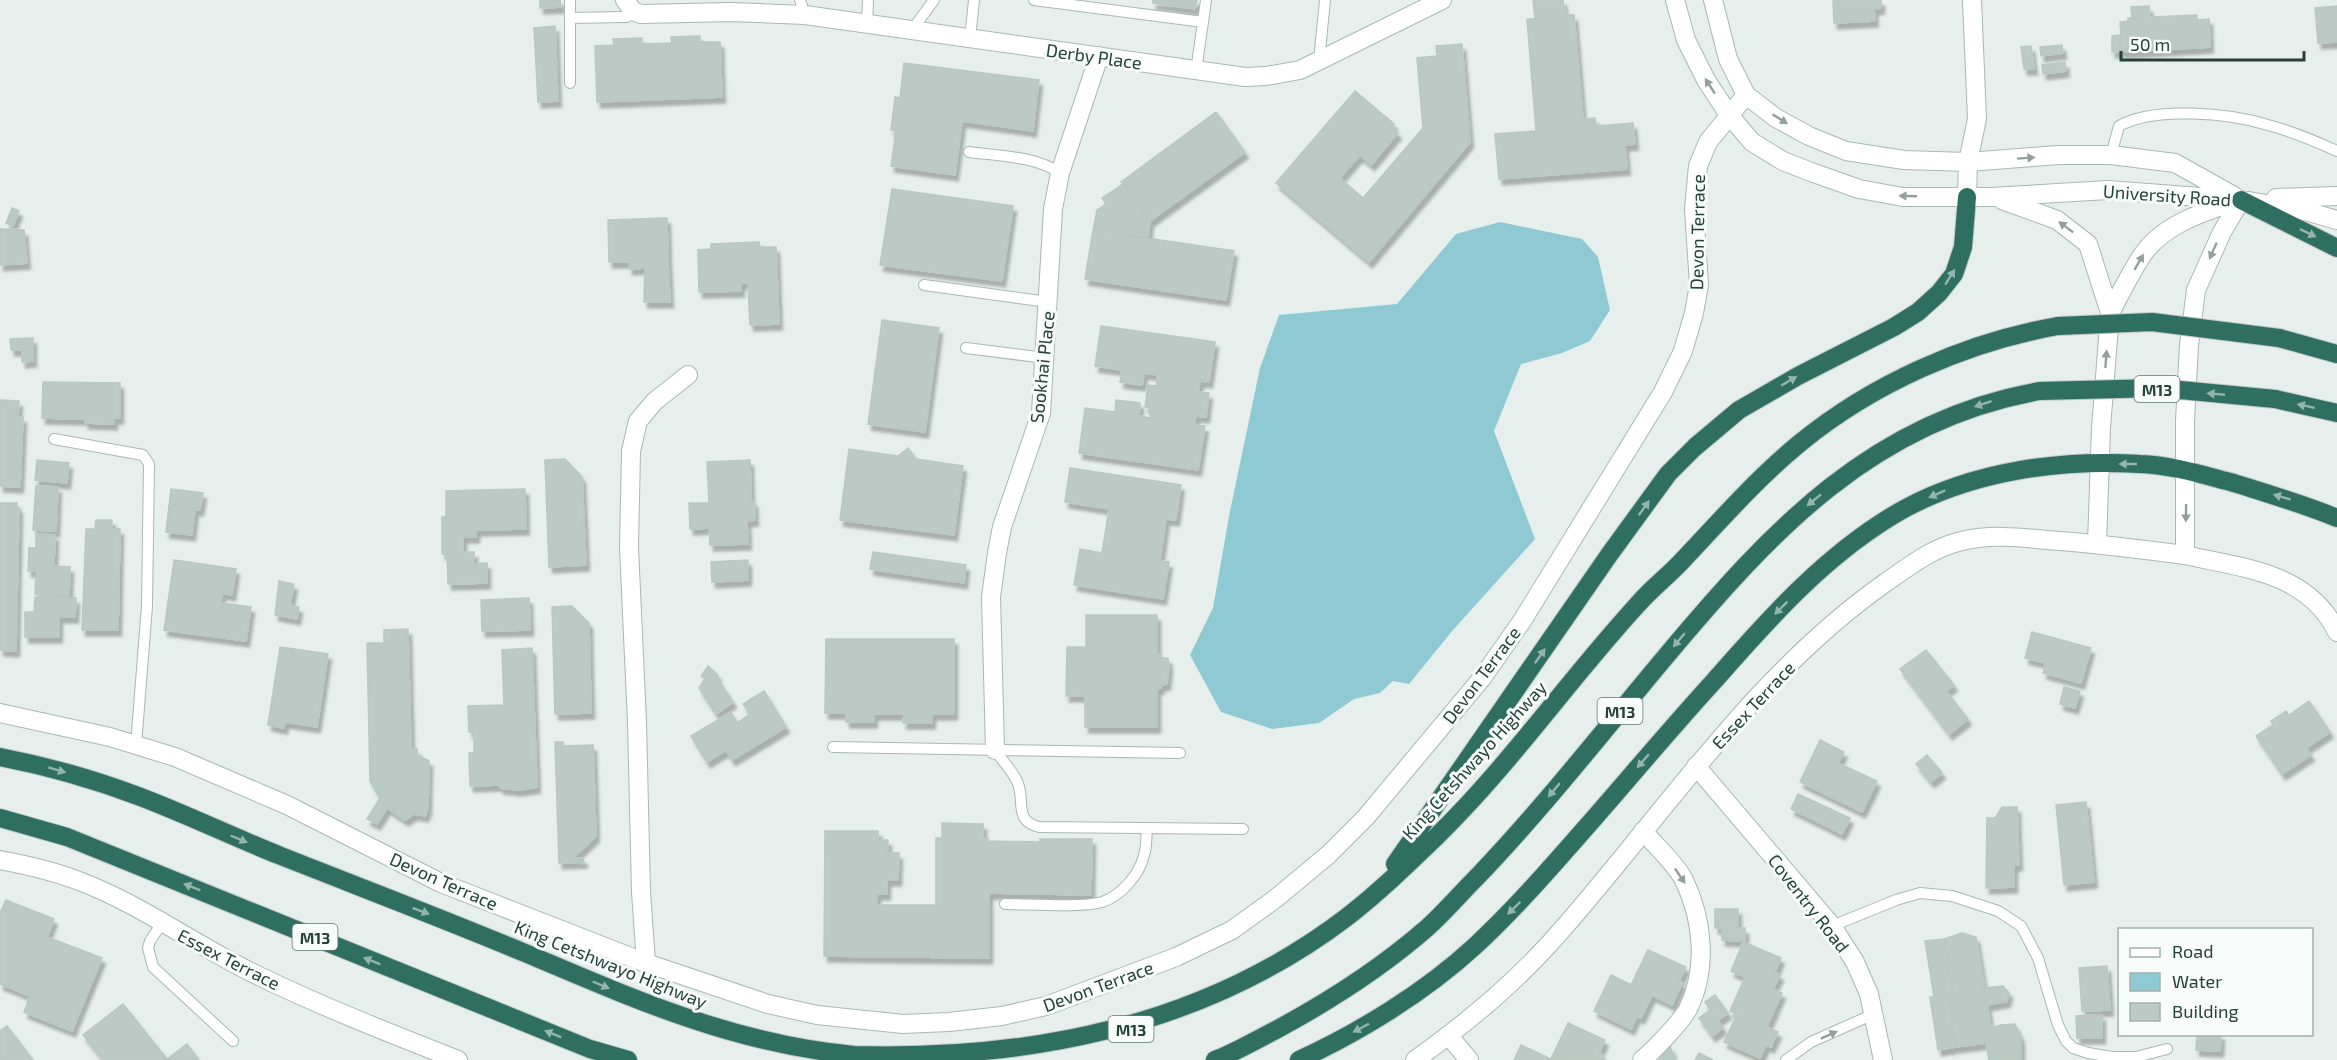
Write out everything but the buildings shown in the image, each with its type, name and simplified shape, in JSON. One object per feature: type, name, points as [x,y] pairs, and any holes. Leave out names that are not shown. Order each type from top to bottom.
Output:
[{"type":"highway","points":[[1375,894],[1609,555],[1668,474],[1695,447],[1739,410],[1798,376],[1894,327],[1918,312],[1939,293],[1953,274],[1963,247],[1967,197]]},
{"type":"highway","points":[[2241,200],[2337,248]]},
{"type":"highway","name":"King Cetshwayo Highway","points":[[0,757],[49,767],[139,796],[646,1004],[749,1038],[852,1055],[910,1058],[978,1058],[1040,1050],[1105,1037],[1167,1017],[1230,991],[1280,963],[1318,938],[1375,894],[1440,833],[1496,771],[1641,600],[1678,565],[1744,494],[1803,440],[1842,412],[1883,388],[1937,362],[2014,334],[2058,326],[2152,322],[2279,338],[2337,354]]},
{"type":"highway","name":"M13","points":[[1215,1060],[1301,1016],[1374,971],[1428,927],[1504,848],[1700,615],[1751,561],[1805,507],[1840,479],[1889,446],[1936,422],[2002,398],[2040,391],[2159,388],[2275,399],[2337,413]]},
{"type":"highway","points":[[1299,1060],[1373,1021],[1473,948],[1527,895],[1751,639],[1822,567],[1861,536],[1905,509],[1954,487],[2002,474],[2032,469],[2099,464],[2141,464],[2186,470],[2301,503],[2337,518]]},
{"type":"highway","name":"M13","points":[[0,818],[67,837],[590,1049],[628,1060]]},
{"type":"street","name":"Derby Place","points":[[629,5],[641,14],[683,6],[802,8],[867,24],[1245,77],[1300,70],[1442,0]]},
{"type":"street","name":"University Road","points":[[1675,0],[1686,40],[1706,80],[1752,142],[1783,161],[1850,185],[1903,197],[1991,197],[2108,190],[2241,200]]},
{"type":"street","name":"University Road","points":[[1713,0],[1728,59],[1746,94],[1776,118],[1809,136],[1846,151],[1904,160],[1968,162],[2058,155],[2111,155],[2175,163],[2241,200]]},
{"type":"street","points":[[1967,197],[1968,162],[1977,118],[1971,0]]},
{"type":"street","name":"Sookhai Place","points":[[995,750],[991,597],[1002,526],[1041,413],[1053,209],[1060,173],[1099,56]]},
{"type":"street","name":"Devon Terrace","points":[[0,712],[136,744],[186,761],[287,805],[441,883],[646,963],[768,1004],[817,1015],[903,1024],[1002,1016],[1046,1006],[1176,957],[1232,930],[1275,899],[1328,855],[1366,817],[1482,678],[1522,621],[1663,392],[1683,351],[1697,294],[1694,187],[1698,166],[1708,142],[1746,94]]},
{"type":"street","points":[[2110,313],[2142,255],[2157,239],[2199,213],[2241,200],[2337,196]]},
{"type":"street","points":[[1991,197],[2057,220],[2088,244],[2110,313],[2099,464],[2097,544]]},
{"type":"street","points":[[2241,200],[2308,212],[2337,220]]},
{"type":"street","points":[[2185,555],[2185,421],[2196,290],[2222,232],[2241,200]]},
{"type":"street","points":[[646,963],[641,892],[637,722],[629,548],[631,451],[638,421],[655,401],[688,375]]},
{"type":"street","name":"Essex Terrace","points":[[1415,1060],[1449,1036],[1513,982],[1566,926],[1696,766],[1776,678],[1848,609],[1921,557],[1956,542],[2009,537],[2097,544],[2185,555],[2262,572],[2291,583],[2313,600],[2337,632]]},
{"type":"street","name":"Coventry Road","points":[[1696,766],[1832,926],[1855,962],[1869,994],[1882,1060]]},
{"type":"street","points":[[1642,1060],[1687,1010],[1696,984],[1702,942],[1696,910],[1683,878],[1643,831]]},
{"type":"street","name":"Essex Terrace","points":[[0,860],[26,865],[79,881],[123,901],[262,978],[458,1060]]},
{"type":"street","points":[[1449,1036],[1469,1060]]},
{"type":"lane","points":[[570,0],[570,83]]},
{"type":"lane","points":[[867,24],[868,0]]},
{"type":"lane","points":[[912,30],[934,0]]},
{"type":"lane","points":[[970,39],[974,0]]},
{"type":"lane","points":[[1034,0],[1203,22]]},
{"type":"lane","points":[[1196,71],[1206,0]]},
{"type":"lane","points":[[1318,61],[1325,0]]},
{"type":"lane","points":[[570,18],[627,17],[629,5]]},
{"type":"lane","points":[[2111,155],[2119,126],[2131,119],[2164,113],[2222,117],[2267,124],[2337,151]]},
{"type":"lane","points":[[969,152],[1037,162],[1051,166],[1060,173]]},
{"type":"lane","points":[[924,285],[1048,302]]},
{"type":"lane","points":[[966,348],[1045,358]]},
{"type":"lane","points":[[54,439],[143,455],[149,464],[147,606],[136,744]]},
{"type":"lane","points":[[832,747],[1180,753]]},
{"type":"lane","points":[[995,750],[1019,786],[1021,809],[1025,819],[1031,825],[1243,829]]},
{"type":"lane","points":[[1005,904],[1089,904],[1111,898],[1120,892],[1141,865],[1145,855],[1147,828]]},
{"type":"lane","points":[[1832,926],[1896,900],[1920,894],[1952,896],[1998,911],[2021,926],[2038,958],[2058,1025],[2066,1041],[2073,1048],[2112,1057],[2136,1058],[2167,1049]]},
{"type":"lane","points":[[162,923],[148,948],[153,967],[233,1041]]},
{"type":"lane","points":[[1786,1060],[1810,1042],[1874,1014]]},
{"type":"water","points":[[1500,222],[1582,239],[1598,257],[1610,310],[1590,341],[1562,353],[1521,364],[1494,431],[1535,539],[1453,630],[1409,684],[1393,681],[1380,693],[1354,699],[1319,723],[1272,729],[1221,712],[1190,655],[1213,608],[1229,516],[1260,368],[1279,315],[1397,304],[1456,234]]}]
